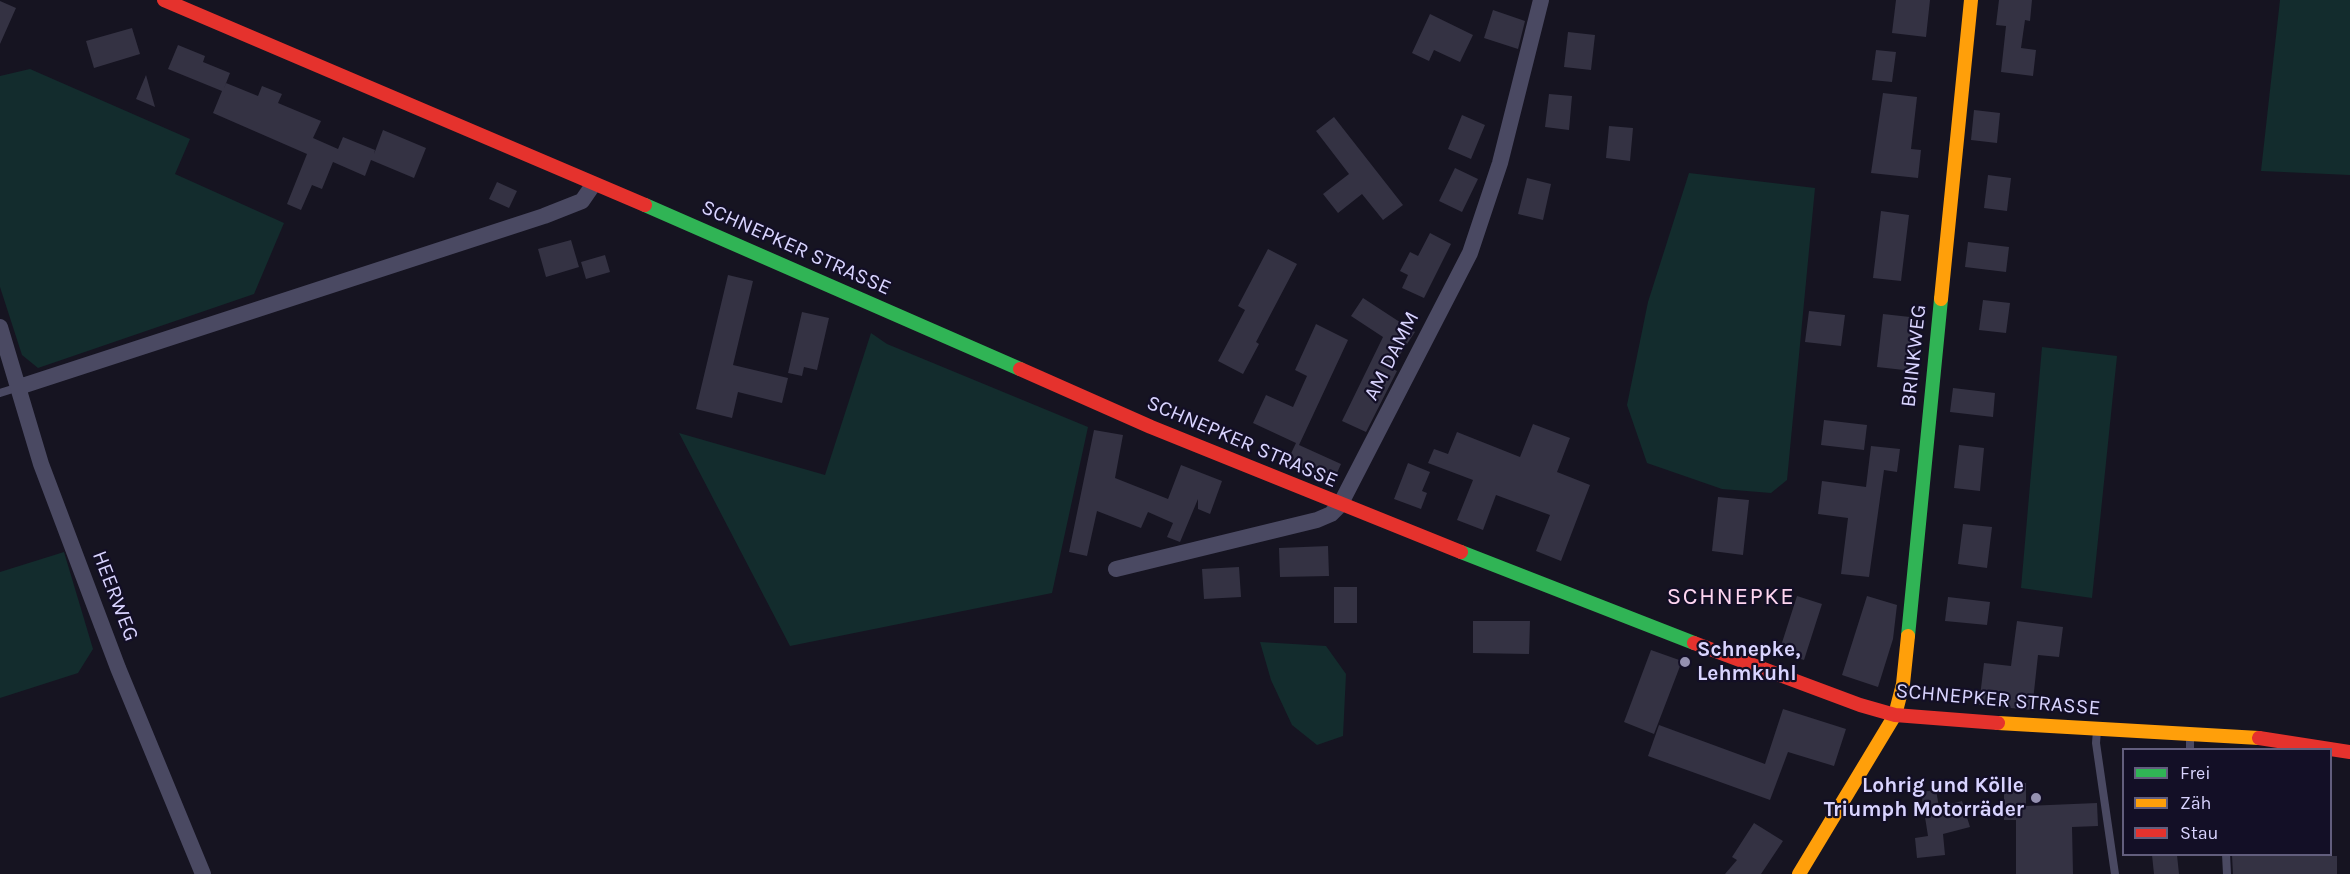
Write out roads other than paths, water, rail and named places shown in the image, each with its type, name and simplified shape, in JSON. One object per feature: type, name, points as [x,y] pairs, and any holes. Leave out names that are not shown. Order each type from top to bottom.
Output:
[{"type":"main road","name":"SCHNEPKER STRASSE","points":[[164,0],[593,185],[708,232],[1151,427],[1340,505],[1606,610],[1860,705],[1895,715],[2097,729],[2190,732],[2260,738],[2324,748]]},
{"type":"main road","name":"BRINKWEG","points":[[1799,874],[1895,715],[1903,684],[1971,0]]},
{"type":"main road","name":"SCHNEPKER STRASSE","points":[[2332,749],[2350,752]]},
{"type":"street","name":"AM DAMM","points":[[1340,505],[1470,253],[1500,163],[1541,0]]},
{"type":"street","points":[[19,387],[544,216],[582,201],[593,185]]},
{"type":"street","name":"HEERWEG","points":[[0,327],[41,464],[114,657],[203,874]]},
{"type":"street","points":[[1116,569],[1317,520],[1331,514],[1340,505]]},
{"type":"lane","points":[[0,393],[19,387]]},
{"type":"lane","points":[[2097,729],[2096,743],[2115,874]]},
{"type":"lane","points":[[2190,732],[2190,748]]},
{"type":"lane","points":[[2226,856],[2227,874]]},
{"type":"place","name":"Schnepke, Lehmkuhl","points":[[1685,662]]},
{"type":"place","name":"Lohrig und Kölle Triumph Motorräder","points":[[2036,798]]},
{"type":"district","name":"SCHNEPKE","points":[[1731,597]]}]
